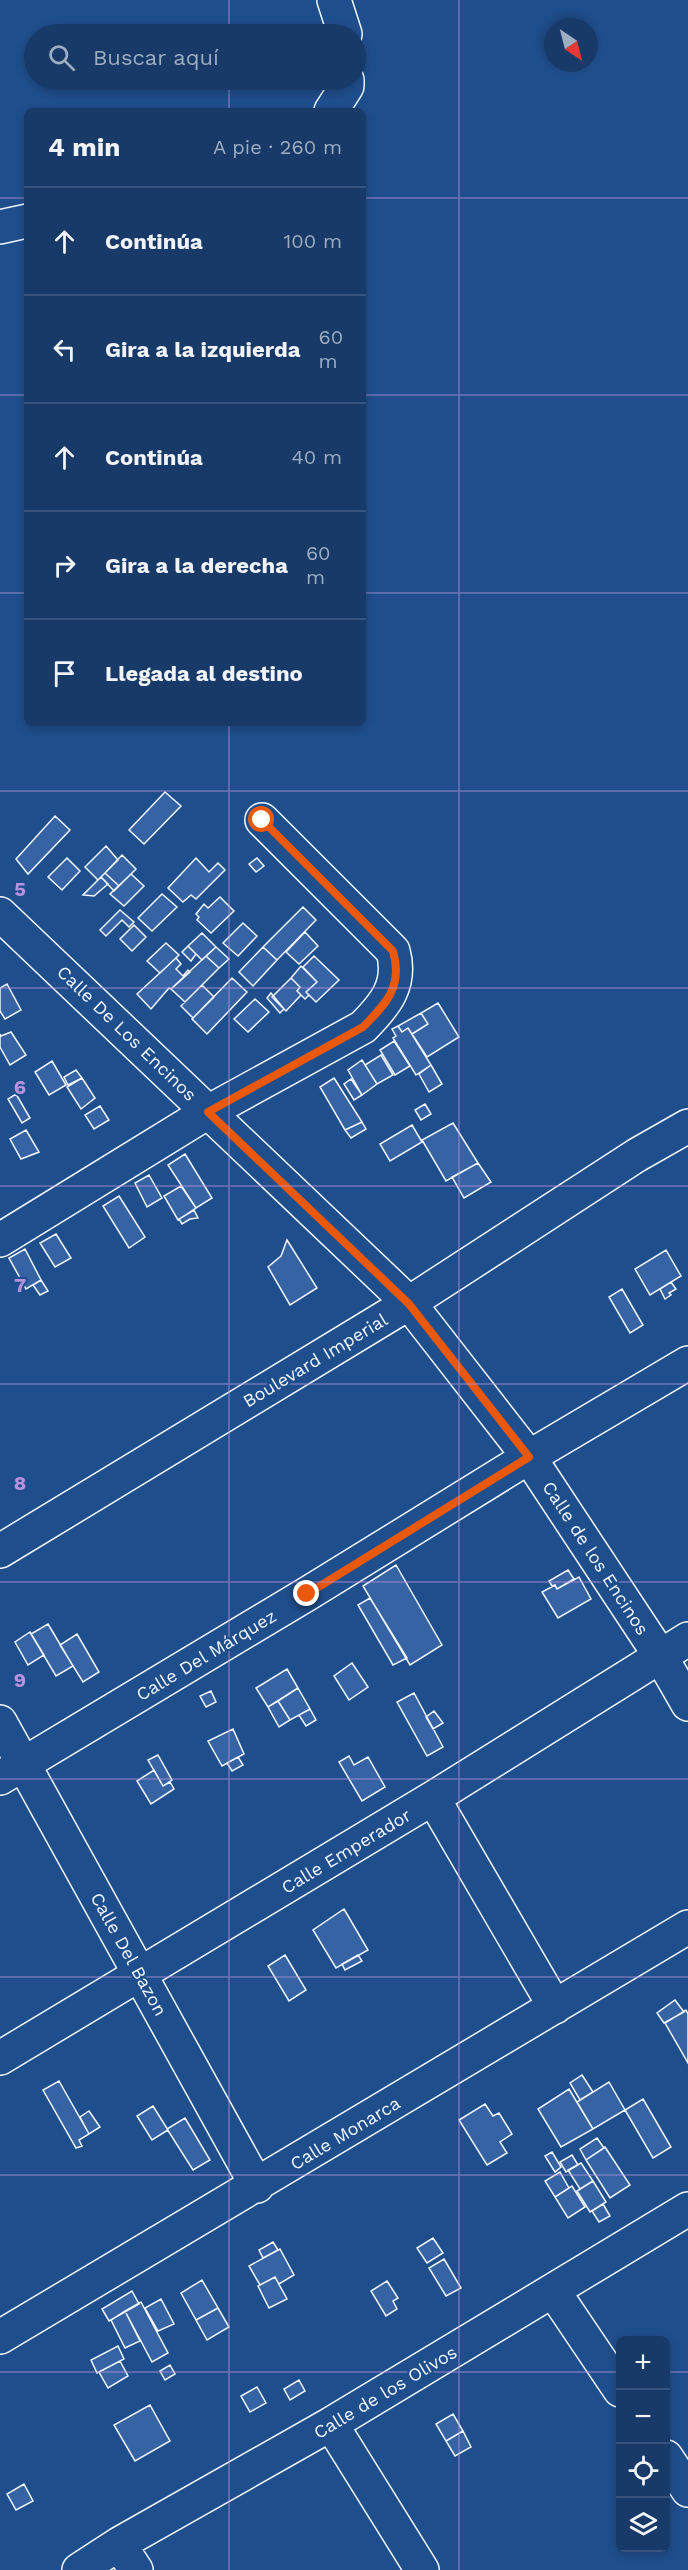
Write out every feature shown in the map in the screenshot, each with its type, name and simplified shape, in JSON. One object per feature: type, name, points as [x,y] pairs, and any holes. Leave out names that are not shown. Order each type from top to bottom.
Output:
[{"type":"street","points":[[334,0],[342,24]]},
{"type":"street","points":[[0,227],[24,222]]},
{"type":"street","points":[[0,1240],[208,1112],[363,1027],[384,1006],[395,985],[396,964],[393,951],[262,820]]},
{"type":"street","name":"Calle De Los Encinos","points":[[7,930],[208,1112],[409,1304]]},
{"type":"street","name":"Boulevard Imperial","points":[[0,1551],[409,1304],[637,1155],[688,1126]]},
{"type":"street","name":"Calle de los Encinos","points":[[409,1304],[529,1457],[661,1658],[688,1704]]},
{"type":"street","name":"Calle Del Márquez","points":[[12,1771],[688,1363]]},
{"type":"street","name":"Calle Emperador","points":[[0,2058],[433,1798],[661,1658],[688,1639]]},
{"type":"street","name":"Calle Del Bazon","points":[[0,1722],[12,1771],[141,1975],[257,2186]]},
{"type":"street","points":[[433,1798],[555,2007]]},
{"type":"street","name":"Calle Monarca","points":[[0,2337],[257,2186],[688,1927]]},
{"type":"street","name":"Calle de los Olivos","points":[[79,2570],[128,2557],[332,2424],[688,2210]]},
{"type":"street","points":[[554,2292],[616,2383]]},
{"type":"street","points":[[332,2424],[422,2570]]},
{"type":"street","points":[[670,2463],[688,2490]]},
{"type":"building","points":[[165,792],[181,806],[144,844],[129,830]]},
{"type":"building","points":[[55,816],[70,830],[28,874],[16,859]]},
{"type":"building","points":[[106,846],[118,860],[98,880],[85,867]]},
{"type":"building","points":[[122,855],[136,869],[119,886],[105,873]]},
{"type":"building","points":[[67,858],[80,871],[62,890],[48,877]]},
{"type":"building","points":[[196,858],[209,872],[218,863],[225,870],[196,899],[191,895],[183,902],[168,888]]},
{"type":"building","points":[[257,858],[264,866],[256,872],[249,864]]},
{"type":"building","points":[[105,873],[119,886],[114,891],[101,877]]},
{"type":"building","points":[[131,874],[144,886],[124,906],[110,894]]},
{"type":"building","points":[[101,877],[108,884],[94,896],[83,895]]},
{"type":"building","points":[[162,894],[177,907],[152,931],[138,918]]},
{"type":"building","points":[[220,897],[234,911],[211,933],[197,920],[199,917],[196,914],[204,904],[208,908]]},
{"type":"building","points":[[303,907],[316,920],[277,960],[263,947]]},
{"type":"building","points":[[120,910],[134,922],[129,927],[122,920],[106,936],[100,930]]},
{"type":"building","points":[[243,923],[257,936],[238,956],[223,943]]},
{"type":"building","points":[[134,925],[146,937],[132,951],[120,939]]},
{"type":"building","points":[[305,932],[318,946],[299,964],[286,952]]},
{"type":"building","points":[[202,933],[216,947],[202,960],[188,946]]},
{"type":"building","points":[[166,943],[179,955],[160,973],[147,961]]},
{"type":"building","points":[[188,946],[196,954],[191,961],[182,952]]},
{"type":"building","points":[[216,947],[229,959],[219,968],[206,956]]},
{"type":"building","points":[[263,947],[277,960],[253,986],[239,972]]},
{"type":"building","points":[[206,956],[219,968],[185,1002],[171,989]]},
{"type":"building","points":[[314,956],[339,980],[316,1002],[306,992],[317,982],[303,967]]},
{"type":"building","points":[[176,958],[181,964],[176,969],[183,976],[188,970],[190,972],[171,989],[169,988],[151,1009],[137,994]]},
{"type":"building","points":[[301,966],[317,982],[306,992],[309,995],[305,999],[297,991],[300,987],[291,978]]},
{"type":"building","points":[[232,978],[247,992],[207,1034],[192,1019]]},
{"type":"building","points":[[291,978],[300,987],[297,991],[301,995],[286,1011],[272,997]]},
{"type":"building","points":[[7,984],[21,1010],[5,1019],[0,1011],[0,988]]},
{"type":"building","points":[[202,985],[214,997],[193,1018],[181,1006]]},
{"type":"building","points":[[271,993],[284,1009],[280,1013],[267,998]]},
{"type":"building","points":[[255,999],[269,1012],[248,1032],[234,1019]]},
{"type":"building","points":[[438,1003],[459,1037],[427,1057],[412,1034],[428,1024],[421,1013]]},
{"type":"building","points":[[421,1013],[428,1024],[412,1034],[408,1028],[402,1032],[398,1026]]},
{"type":"building","points":[[398,1026],[402,1032],[408,1028],[431,1065],[416,1075],[393,1038],[396,1036],[392,1029]]},
{"type":"building","points":[[11,1032],[26,1055],[10,1065],[0,1047],[0,1034],[1,1036]]},
{"type":"building","points":[[394,1041],[410,1066],[395,1075],[380,1050]]},
{"type":"building","points":[[381,1055],[393,1075],[377,1084],[365,1065]]},
{"type":"building","points":[[362,1060],[377,1084],[362,1095],[348,1070]]},
{"type":"building","points":[[52,1061],[66,1085],[49,1095],[35,1072]]},
{"type":"building","points":[[431,1065],[442,1084],[429,1092],[419,1074]]},
{"type":"building","points":[[76,1070],[82,1078],[68,1085],[64,1077]]},
{"type":"building","points":[[82,1078],[95,1098],[81,1109],[67,1087]]},
{"type":"building","points":[[334,1078],[362,1122],[345,1130],[320,1087]]},
{"type":"building","points":[[351,1079],[362,1095],[354,1100],[344,1084]]},
{"type":"building","points":[[16,1094],[30,1118],[22,1123],[8,1099]]},
{"type":"building","points":[[425,1104],[431,1114],[421,1120],[415,1110]]},
{"type":"building","points":[[100,1106],[109,1120],[94,1129],[85,1115]]},
{"type":"building","points":[[362,1122],[366,1129],[351,1138],[345,1130]]},
{"type":"building","points":[[453,1123],[478,1163],[446,1181],[422,1140]]},
{"type":"building","points":[[412,1125],[422,1142],[390,1161],[380,1144]]},
{"type":"building","points":[[26,1130],[39,1152],[21,1159],[10,1139]]},
{"type":"building","points":[[185,1154],[212,1198],[196,1208],[168,1165]]},
{"type":"building","points":[[478,1163],[491,1182],[464,1198],[452,1177]]},
{"type":"building","points":[[149,1175],[162,1198],[147,1207],[135,1183]]},
{"type":"building","points":[[181,1186],[196,1208],[178,1220],[164,1196]]},
{"type":"building","points":[[119,1196],[145,1237],[129,1248],[103,1206]]},
{"type":"building","points":[[194,1210],[198,1218],[190,1219],[182,1224],[179,1219]]},
{"type":"building","points":[[56,1234],[71,1258],[55,1267],[40,1243]]},
{"type":"building","points":[[287,1240],[317,1288],[290,1305],[268,1267],[281,1256]]},
{"type":"building","points":[[25,1249],[41,1280],[26,1289],[9,1258]]},
{"type":"building","points":[[666,1250],[681,1276],[650,1295],[635,1269]]},
{"type":"building","points":[[41,1280],[48,1291],[40,1295],[33,1285]]},
{"type":"building","points":[[671,1282],[676,1289],[665,1299],[660,1289]]},
{"type":"building","points":[[622,1289],[643,1325],[630,1333],[609,1297]]},
{"type":"building","points":[[396,1565],[442,1645],[410,1665],[363,1586]]},
{"type":"building","points":[[568,1570],[574,1579],[557,1589],[555,1585],[552,1586],[549,1581]]},
{"type":"building","points":[[579,1577],[591,1599],[558,1618],[542,1592],[555,1585],[557,1589]]},
{"type":"building","points":[[370,1598],[407,1658],[393,1665],[358,1605]]},
{"type":"building","points":[[48,1624],[73,1666],[56,1676],[31,1634]]},
{"type":"building","points":[[30,1632],[44,1655],[28,1665],[15,1642]]},
{"type":"building","points":[[77,1634],[99,1672],[83,1682],[60,1645]]},
{"type":"building","points":[[352,1663],[368,1687],[349,1700],[334,1676]]},
{"type":"building","points":[[287,1669],[298,1688],[268,1707],[256,1688]]},
{"type":"building","points":[[298,1688],[310,1709],[290,1720],[278,1701]]},
{"type":"building","points":[[211,1691],[216,1702],[206,1707],[200,1696]]},
{"type":"building","points":[[414,1693],[443,1747],[427,1756],[397,1702]]},
{"type":"building","points":[[278,1701],[290,1720],[279,1727],[268,1707]]},
{"type":"building","points":[[310,1709],[316,1720],[306,1726],[299,1715]]},
{"type":"building","points":[[434,1711],[443,1723],[433,1729],[426,1717]]},
{"type":"building","points":[[233,1729],[244,1754],[222,1766],[208,1741]]},
{"type":"building","points":[[158,1755],[172,1780],[163,1786],[148,1760]]},
{"type":"building","points":[[349,1756],[354,1765],[368,1757],[385,1787],[362,1801],[339,1762]]},
{"type":"building","points":[[238,1757],[243,1765],[232,1771],[227,1763]]},
{"type":"building","points":[[154,1770],[163,1786],[170,1782],[174,1789],[151,1804],[137,1781]]},
{"type":"building","points":[[344,1909],[368,1950],[336,1968],[313,1930]]},
{"type":"building","points":[[285,1955],[306,1990],[289,2001],[268,1966]]},
{"type":"building","points":[[358,1955],[362,1961],[345,1970],[342,1964]]},
{"type":"building","points":[[675,2000],[684,2012],[664,2023],[657,2013]]},
{"type":"building","points":[[686,2010],[688,2014],[688,2063],[665,2023]]},
{"type":"building","points":[[582,2075],[593,2092],[580,2100],[570,2083]]},
{"type":"building","points":[[59,2081],[89,2134],[79,2140],[82,2146],[76,2148],[43,2090]]},
{"type":"building","points":[[609,2082],[625,2110],[593,2129],[577,2102]]},
{"type":"building","points":[[569,2089],[593,2129],[561,2147],[538,2109]]},
{"type":"building","points":[[643,2099],[671,2147],[653,2158],[625,2110]]},
{"type":"building","points":[[485,2104],[493,2116],[499,2113],[512,2134],[500,2142],[507,2153],[487,2165],[459,2120]]},
{"type":"building","points":[[153,2106],[168,2130],[152,2140],[137,2116]]},
{"type":"building","points":[[89,2111],[100,2127],[89,2134],[80,2117]]},
{"type":"building","points":[[185,2118],[210,2160],[193,2170],[167,2129]]},
{"type":"building","points":[[597,2138],[604,2148],[586,2160],[580,2149]]},
{"type":"building","points":[[605,2147],[630,2185],[610,2198],[586,2160]]},
{"type":"building","points":[[552,2152],[561,2167],[555,2172],[545,2156]]},
{"type":"building","points":[[572,2155],[578,2165],[566,2172],[560,2162]]},
{"type":"building","points":[[581,2163],[593,2181],[580,2189],[568,2170]]},
{"type":"building","points":[[560,2172],[569,2188],[555,2197],[545,2181]]},
{"type":"building","points":[[593,2181],[606,2202],[590,2212],[577,2191]]},
{"type":"building","points":[[572,2186],[585,2207],[568,2218],[555,2197]]},
{"type":"building","points":[[603,2204],[610,2216],[599,2222],[592,2211]]},
{"type":"building","points":[[433,2238],[443,2253],[427,2263],[417,2248]]},
{"type":"building","points":[[273,2242],[278,2250],[263,2258],[259,2250]]},
{"type":"building","points":[[280,2249],[294,2275],[279,2284],[275,2277],[260,2285],[249,2266]]},
{"type":"building","points":[[444,2259],[461,2288],[446,2296],[429,2268]]},
{"type":"building","points":[[275,2277],[287,2299],[269,2308],[258,2286]]},
{"type":"building","points":[[202,2280],[218,2308],[196,2320],[181,2293]]},
{"type":"building","points":[[387,2281],[398,2298],[393,2301],[397,2309],[386,2316],[371,2291]]},
{"type":"building","points":[[132,2291],[139,2304],[109,2321],[102,2309]]},
{"type":"building","points":[[161,2299],[174,2324],[158,2331],[145,2308]]},
{"type":"building","points":[[141,2302],[168,2353],[152,2362],[125,2311]]},
{"type":"building","points":[[218,2308],[229,2327],[207,2340],[196,2320]]},
{"type":"building","points":[[125,2311],[140,2341],[125,2348],[111,2320]]},
{"type":"building","points":[[118,2346],[124,2359],[97,2373],[91,2360]]},
{"type":"building","points":[[120,2361],[128,2376],[108,2388],[99,2372]]},
{"type":"building","points":[[170,2365],[175,2374],[165,2380],[160,2371]]},
{"type":"building","points":[[299,2380],[305,2391],[290,2400],[284,2389]]},
{"type":"building","points":[[257,2387],[266,2403],[250,2412],[241,2396]]},
{"type":"building","points":[[150,2405],[170,2441],[135,2461],[114,2425]]},
{"type":"building","points":[[453,2414],[463,2431],[446,2441],[436,2424]]},
{"type":"building","points":[[463,2431],[471,2447],[455,2456],[446,2441]]},
{"type":"building","points":[[24,2484],[33,2501],[16,2510],[7,2494]]},
{"type":"route","points":[[262,820],[393,951],[396,964],[395,985],[384,1006],[363,1027],[208,1112],[409,1304],[529,1457],[307,1594]]}]
